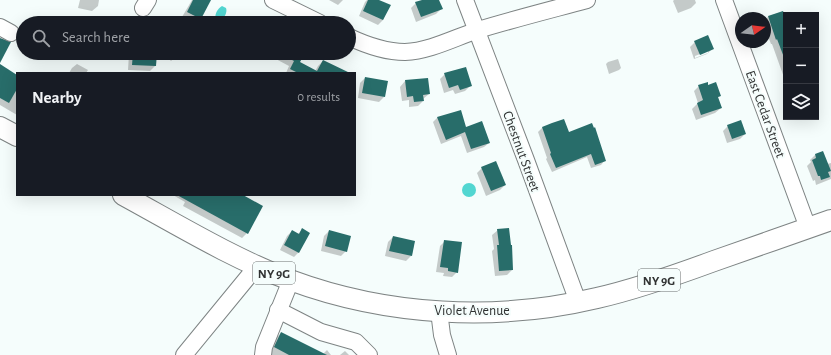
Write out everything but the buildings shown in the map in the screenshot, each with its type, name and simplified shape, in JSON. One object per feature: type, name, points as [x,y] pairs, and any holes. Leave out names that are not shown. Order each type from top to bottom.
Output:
[{"type":"main road","points":[[0,127],[16,135]]},
{"type":"main road","name":"Violet Avenue","points":[[125,196],[257,266],[292,280],[340,295],[367,301],[408,308],[439,311],[510,311],[541,308],[578,302],[617,293],[661,280],[831,220]]},
{"type":"street","points":[[273,0],[306,16]]},
{"type":"street","name":"Chestnut Street","points":[[465,0],[578,302]]},
{"type":"street","points":[[356,40],[370,46],[388,50],[404,52],[424,50],[477,31],[587,0]]},
{"type":"street","name":"East Cedar Street","points":[[724,0],[808,228]]},
{"type":"street","points":[[184,355],[257,266]]},
{"type":"street","points":[[263,355],[264,347],[278,310],[292,280]]},
{"type":"street","points":[[278,310],[322,332],[356,342],[370,355]]},
{"type":"street","points":[[439,311],[442,335],[448,355]]},
{"type":"water","points":[[222,6],[226,8],[225,16],[215,16]]},
{"type":"water","points":[[469,183],[474,185],[476,190],[474,195],[469,197],[464,195],[462,190],[464,185]]}]
